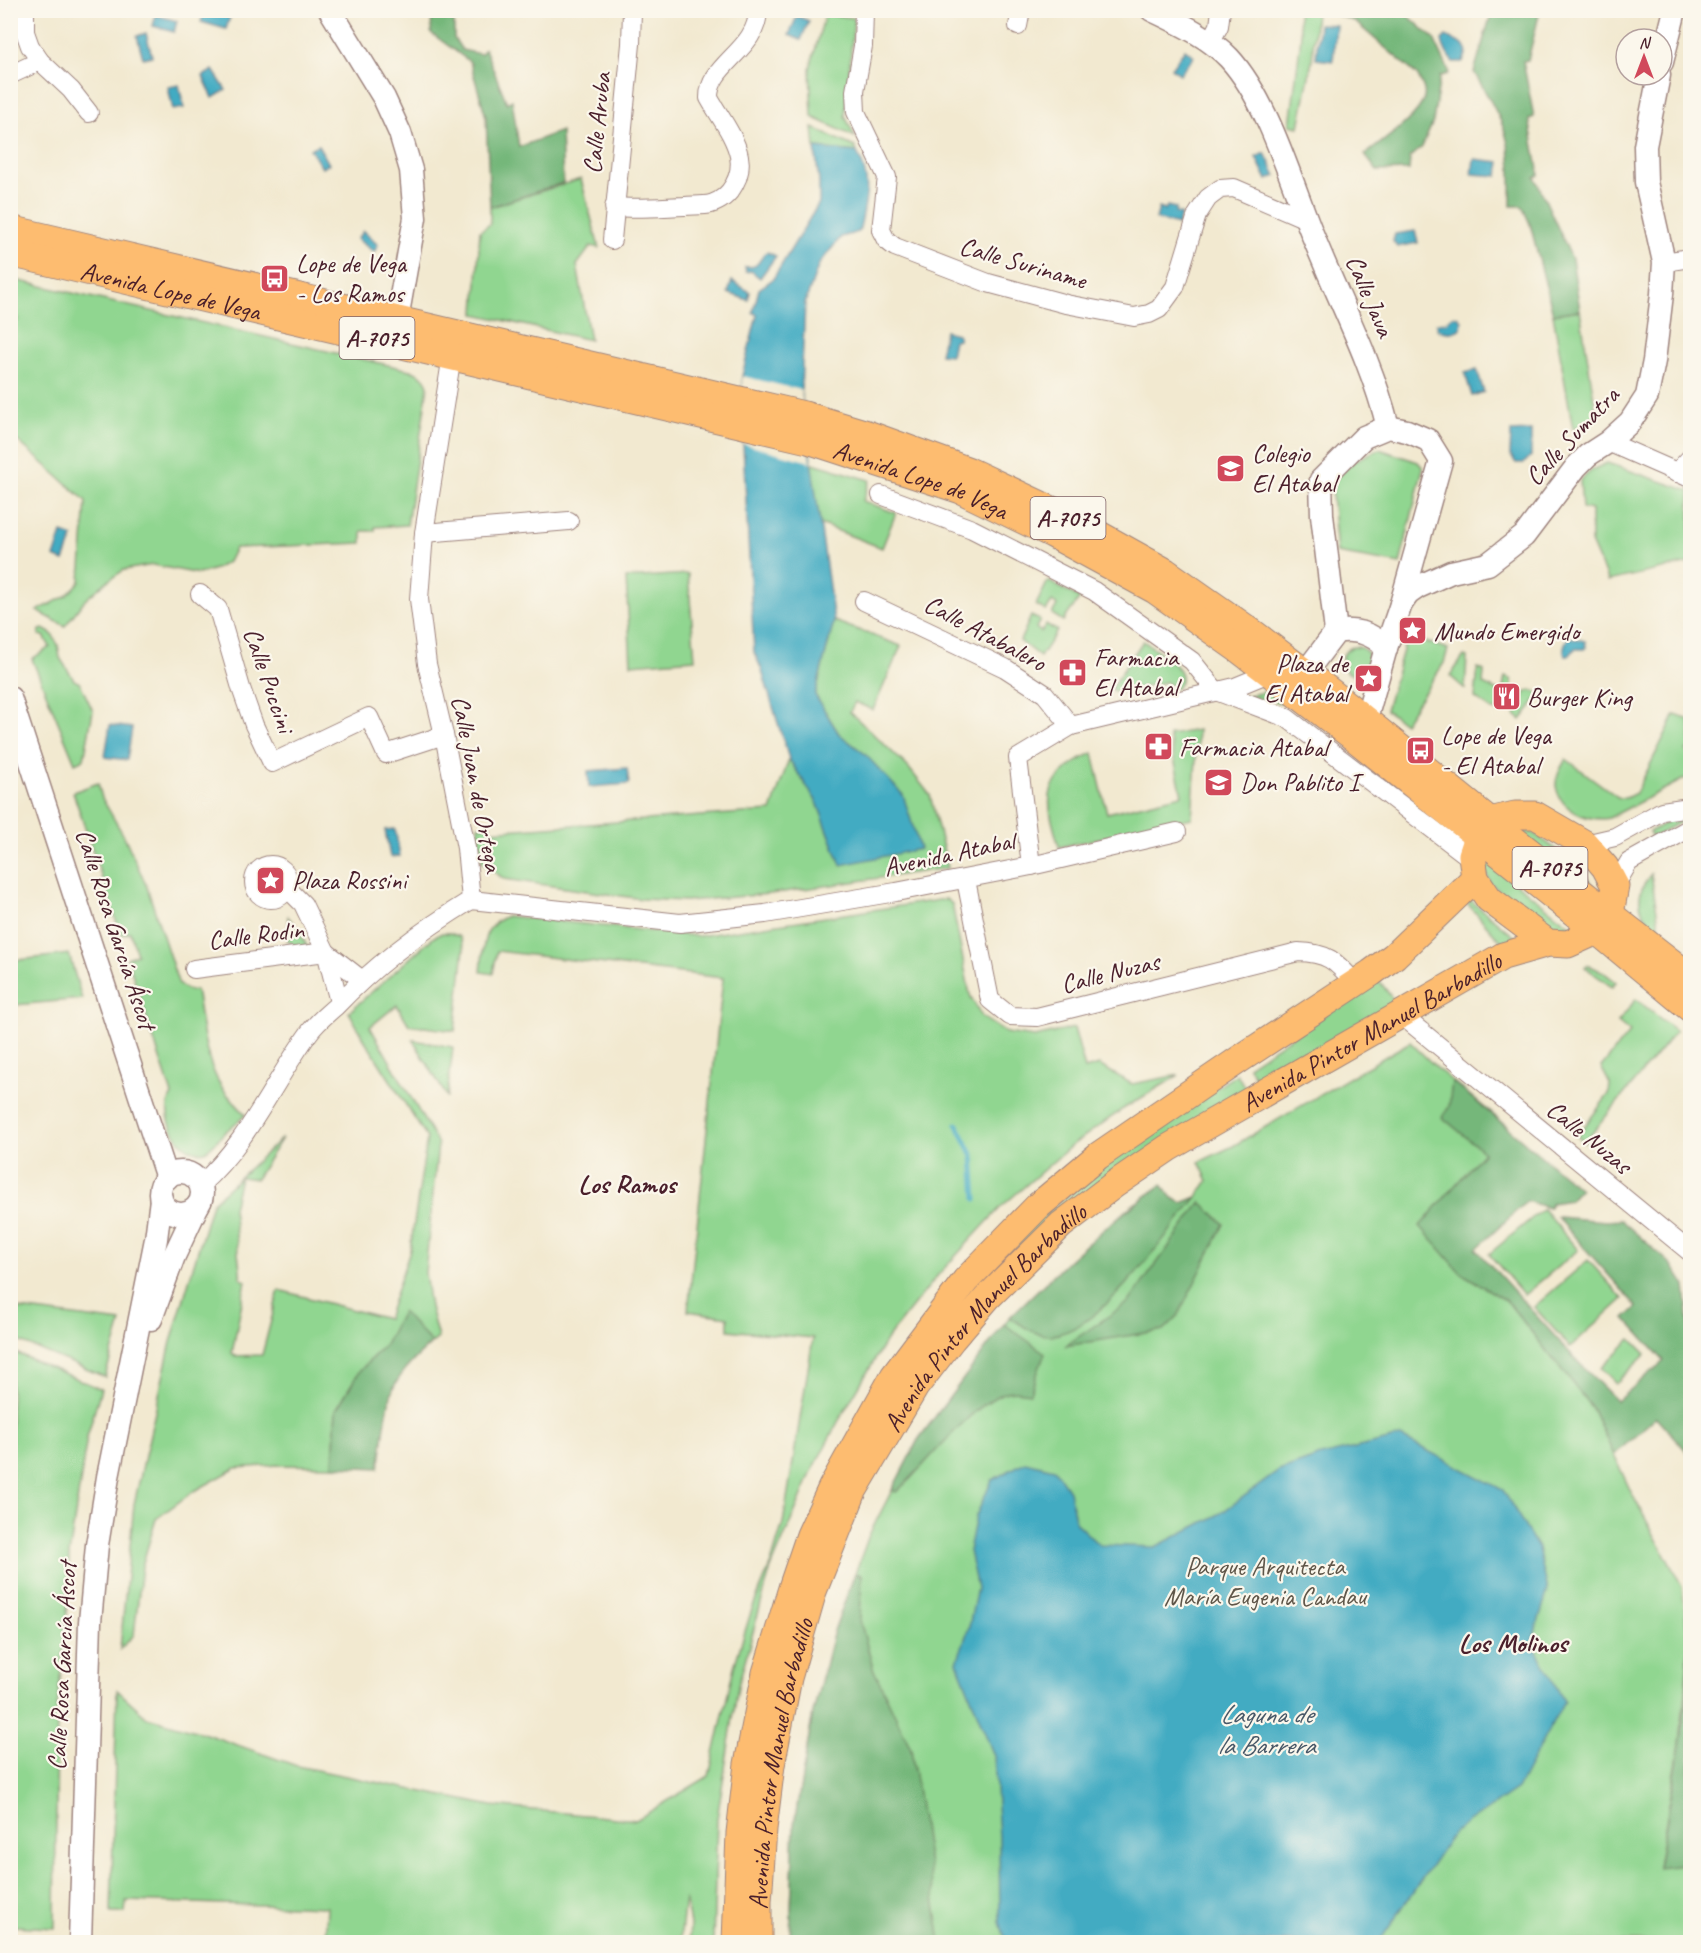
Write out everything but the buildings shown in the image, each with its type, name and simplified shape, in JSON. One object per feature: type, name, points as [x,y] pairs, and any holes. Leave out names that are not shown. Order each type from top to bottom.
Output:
[{"type":"main road","name":"Avenida Lope de Vega","points":[[10,229],[397,319],[806,428],[961,490],[1052,534],[1155,590],[1269,673],[1299,682],[1366,719],[1479,849]]},
{"type":"main road","name":"Avenida Lope de Vega","points":[[10,253],[452,356],[742,412]]},
{"type":"main road","name":"Avenida Lope de Vega","points":[[806,428],[867,434],[969,471],[1070,518],[1166,572],[1253,633],[1299,682],[1479,849],[1690,977]]},
{"type":"main road","points":[[1548,944],[1489,899],[1479,849],[1515,815],[1535,815],[1585,844],[1605,867],[1615,886],[1603,923]]},
{"type":"main road","name":"Avenida Pintor Manuel Barbadillo","points":[[736,1942],[740,1833],[748,1764],[766,1674],[810,1535],[832,1487],[894,1376],[966,1280],[1038,1206],[1098,1156],[1240,1059],[1356,984],[1394,956],[1479,849]]},
{"type":"main road","name":"Avenida Lope de Vega","points":[[1603,923],[1690,1008]]},
{"type":"main road","name":"Avenida Pintor Manuel Barbadillo","points":[[758,1942],[758,1901],[763,1829],[771,1765],[788,1678],[813,1591],[854,1491],[915,1387],[952,1339],[987,1298],[1061,1225],[1115,1184],[1168,1149],[1503,956],[1548,944],[1568,944],[1603,923]]},
{"type":"street","points":[[25,10],[25,32],[30,46],[40,61],[71,90],[88,113]]},
{"type":"street","points":[[330,10],[384,99],[400,133],[411,170],[415,218],[397,319]]},
{"type":"street","name":"Calle Aruba","points":[[612,240],[631,44],[632,10]]},
{"type":"street","points":[[614,207],[640,209],[711,204],[730,192],[740,169],[739,155],[710,98],[709,90],[712,80],[750,39],[758,18],[758,10]]},
{"type":"street","name":"Calle Suriname","points":[[864,10],[863,46],[855,91],[856,112],[887,177],[881,230],[886,240],[895,247],[988,283],[1066,304],[1134,317],[1159,309],[1170,295],[1175,287],[1197,215],[1208,198],[1220,189],[1234,188],[1306,219]]},
{"type":"street","name":"Calle Java","points":[[1152,10],[1211,41],[1230,60],[1252,91],[1276,142],[1306,219],[1379,390],[1388,427]]},
{"type":"street","points":[[1211,41],[1219,26],[1221,10]]},
{"type":"street","points":[[1671,27],[1675,10]]},
{"type":"street","points":[[10,75],[40,61]]},
{"type":"street","name":"Calle Sumatra","points":[[1401,604],[1418,586],[1451,572],[1488,564],[1524,536],[1576,467],[1630,422],[1647,396],[1654,361],[1664,262],[1646,182],[1645,146],[1657,87]]},
{"type":"street","points":[[1664,262],[1690,258]]},
{"type":"street","name":"Calle Juan de Ortega","points":[[198,1196],[241,1141],[310,1031],[362,980],[426,928],[471,900],[466,848],[444,735],[427,664],[419,599],[424,533],[452,356]]},
{"type":"street","points":[[1335,632],[1322,515],[1321,480],[1364,437],[1388,427]]},
{"type":"street","name":"Calle Sumatra","points":[[1386,648],[1401,604],[1441,461],[1428,440],[1407,431],[1388,427]]},
{"type":"street","points":[[1608,442],[1683,475],[1690,458]]},
{"type":"street","points":[[881,495],[972,529],[1094,591],[1192,661],[1216,691]]},
{"type":"street","points":[[424,533],[569,521]]},
{"type":"street","name":"Calle Sumatra","points":[[1417,546],[1420,562],[1429,569],[1451,572]]},
{"type":"street","name":"Calle Puccini","points":[[200,594],[218,609],[240,688],[272,763],[369,717],[386,754],[444,735]]},
{"type":"street","name":"Calle Atabalero","points":[[864,601],[1005,668],[1045,694],[1071,726]]},
{"type":"street","points":[[1287,718],[1299,682],[1335,632],[1343,630],[1362,632],[1378,639],[1386,648],[1366,719]]},
{"type":"street","name":"Avenida Atabal","points":[[471,900],[680,923],[765,914],[966,880],[1031,866],[1026,840],[1018,758],[1071,726],[1216,691],[1269,673]]},
{"type":"street","name":"Avenida Lope de Vega","points":[[1216,691],[1287,718],[1479,849]]},
{"type":"street","name":"Calle Rosa García Áscot","points":[[10,698],[167,1178]]},
{"type":"street","points":[[1585,844],[1615,837],[1662,811],[1690,807]]},
{"type":"street","points":[[1615,886],[1629,862],[1690,828]]},
{"type":"street","points":[[1031,866],[1177,832]]},
{"type":"street","name":"Calle Nuzas","points":[[966,880],[990,1000],[1010,1016],[1037,1017],[1298,952],[1314,952],[1333,959],[1356,984]]},
{"type":"street","points":[[287,888],[303,904],[326,952],[339,1002]]},
{"type":"street","points":[[326,952],[362,980]]},
{"type":"street","name":"Calle Rodin","points":[[194,969],[326,952]]},
{"type":"street","name":"Calle Nuzas","points":[[1400,1014],[1690,1252]]},
{"type":"street","points":[[177,1173],[184,1173],[196,1179],[198,1196],[183,1214],[176,1213],[164,1206],[161,1199],[161,1185],[167,1178],[177,1173]]},
{"type":"street","name":"Calle Rosa García Áscot","points":[[126,1395],[151,1317],[198,1196]]},
{"type":"street","name":"Calle Rosa García Áscot","points":[[80,1942],[90,1622],[97,1545],[141,1305],[156,1239],[161,1199]]},
{"type":"street","points":[[156,1239],[182,1240]]},
{"type":"green space","points":[[432,11],[454,11],[454,38],[462,50],[481,54],[485,49],[507,103],[512,100],[519,147],[561,131],[563,183],[490,207],[486,117],[470,62],[431,33]]},
{"type":"green space","points":[[1298,11],[1316,11],[1312,61],[1299,127],[1290,125],[1301,37]]},
{"type":"green space","points":[[1325,11],[1403,11],[1434,39],[1449,71],[1448,74],[1440,76],[1433,122],[1422,147],[1410,158],[1409,170],[1377,171],[1365,155],[1399,129],[1421,105],[1424,89],[1420,80],[1354,21]]},
{"type":"green space","points":[[1492,11],[1540,11],[1528,60],[1523,61],[1534,117],[1529,119],[1539,175],[1535,177],[1572,259],[1580,310],[1553,314],[1530,224],[1522,206],[1511,206],[1511,166],[1506,137],[1497,113],[1474,72]]},
{"type":"green space","points":[[825,14],[854,18],[845,116],[855,137],[812,117],[810,68]]},
{"type":"green space","points":[[813,128],[855,147],[857,152],[815,148]]},
{"type":"green space","points":[[581,179],[599,248],[591,246],[577,265],[590,340],[475,314],[480,231],[490,224],[490,207]]},
{"type":"green space","points":[[11,279],[410,370],[419,374],[428,386],[407,525],[375,527],[375,531],[362,531],[362,543],[235,548],[228,562],[199,574],[153,565],[124,570],[84,601],[65,626],[37,611],[66,596],[80,582],[86,501],[11,435],[11,327],[18,319],[11,313]]},
{"type":"green space","points":[[1580,310],[1597,419],[1573,429],[1553,314]]},
{"type":"green space","points":[[1379,449],[1418,462],[1423,468],[1400,564],[1337,553],[1331,482],[1352,462]]},
{"type":"green space","points":[[810,462],[870,480],[863,501],[896,513],[882,548],[820,524]]},
{"type":"green space","points":[[1607,463],[1690,491],[1690,563],[1608,581],[1591,542],[1591,510],[1582,508],[1580,480],[1594,469]]},
{"type":"green space","points":[[688,574],[695,659],[631,664],[626,578]]},
{"type":"green space","points":[[1048,581],[1080,598],[1063,621],[1052,614],[1057,605],[1052,602],[1046,611],[1036,605]]},
{"type":"green space","points":[[1031,616],[1040,620],[1036,628],[1041,632],[1046,624],[1057,631],[1040,657],[1020,641]]},
{"type":"green space","points":[[834,621],[901,646],[873,710],[855,702],[850,712],[908,767],[930,795],[948,868],[770,894],[686,901],[642,899],[504,879],[482,862],[478,826],[490,825],[490,831],[771,811],[789,759],[817,802],[841,865],[865,754],[839,734],[815,695]]},
{"type":"green space","points":[[43,629],[52,634],[58,645],[60,658],[74,680],[80,683],[93,711],[84,759],[75,763],[32,659],[50,647],[44,636],[39,635],[40,630]]},
{"type":"green space","points":[[1407,636],[1448,649],[1444,663],[1404,723],[1386,710]]},
{"type":"green space","points":[[1143,641],[1165,655],[1178,668],[1181,682],[1176,689],[1166,682],[1117,693],[1111,688]]},
{"type":"green space","points":[[1356,647],[1366,651],[1370,661],[1366,671],[1356,675],[1346,671],[1342,661],[1346,651]]},
{"type":"green space","points":[[1464,656],[1467,657],[1465,689],[1450,676]]},
{"type":"green space","points":[[1478,668],[1484,671],[1483,684],[1502,693],[1505,677],[1511,679],[1510,696],[1501,711],[1492,710],[1475,698]]},
{"type":"green space","points":[[1272,690],[1282,697],[1280,703],[1247,696]]},
{"type":"green space","points":[[1530,690],[1541,694],[1521,720],[1515,715],[1525,693]]},
{"type":"green space","points":[[1675,715],[1690,720],[1690,747],[1686,750],[1690,757],[1690,776],[1609,818],[1584,816],[1576,813],[1563,802],[1556,783],[1566,759],[1619,798],[1626,798],[1636,793]]},
{"type":"green space","points":[[1198,730],[1192,818],[1059,847],[1052,819],[1050,797],[1054,785],[1068,768],[1093,753],[1107,813],[1182,795],[1169,735]]},
{"type":"green space","points":[[98,783],[102,798],[125,838],[147,887],[179,985],[190,991],[196,990],[204,1040],[215,1075],[227,1094],[246,1115],[207,1150],[198,1152],[190,1149],[175,1135],[170,1125],[168,1104],[172,1095],[127,958],[137,954],[130,932],[121,935],[73,792]]},
{"type":"green space","points":[[1685,812],[1690,812],[1690,817],[1652,838],[1649,832]]},
{"type":"green space","points":[[1527,831],[1562,853],[1579,868],[1592,885],[1596,895],[1519,832]]},
{"type":"green space","points":[[1484,858],[1573,928],[1550,931],[1491,884],[1485,870]]},
{"type":"green space","points":[[1651,874],[1660,931],[1646,918],[1640,904],[1642,890]]},
{"type":"green space","points":[[946,899],[952,904],[970,995],[982,1017],[1006,1033],[1035,1037],[1074,1028],[1085,1069],[1099,1065],[1132,1084],[1179,1075],[1123,1109],[1071,1146],[1001,1207],[938,1275],[887,1339],[839,1420],[813,1469],[770,1571],[738,1686],[717,1819],[713,1942],[689,1942],[690,1924],[685,1898],[680,1942],[325,1942],[327,1907],[126,1901],[125,1913],[111,1913],[117,1690],[147,1717],[206,1734],[297,1766],[492,1806],[636,1820],[709,1776],[734,1667],[783,1523],[813,1338],[728,1330],[728,1317],[688,1311],[723,978],[497,951],[493,974],[481,972],[483,946],[492,926],[507,916],[699,936]]},
{"type":"green space","points":[[1469,899],[1521,942],[1505,946],[1466,902]]},
{"type":"green space","points":[[288,917],[296,926],[308,948],[296,949],[287,939]]},
{"type":"green space","points":[[442,933],[450,933],[460,937],[464,948],[455,1031],[409,1025],[397,1005],[370,1027],[438,1144],[425,1273],[438,1338],[432,1343],[402,1313],[386,1343],[359,1372],[336,1410],[333,1466],[278,1465],[236,1468],[191,1493],[156,1519],[142,1566],[134,1635],[120,1649],[134,1504],[171,1342],[212,1203],[240,1177],[233,1208],[241,1279],[246,1281],[232,1353],[235,1356],[262,1355],[279,1290],[387,1319],[410,1250],[427,1138],[349,1012],[434,937]]},
{"type":"green space","points":[[69,954],[82,999],[15,1005],[11,1008],[11,961]]},
{"type":"green space","points":[[1588,965],[1603,972],[1616,982],[1612,987],[1585,967]]},
{"type":"green space","points":[[1378,979],[1398,1006],[1260,1085],[1248,1066]]},
{"type":"green space","points":[[1636,999],[1676,1031],[1585,1142],[1577,1136],[1609,1094],[1610,1084],[1601,1067],[1630,1032],[1618,1022]]},
{"type":"green space","points":[[413,1040],[453,1047],[447,1097]]},
{"type":"green space","name":"Parque Arquitecta María Eugenia Candau","points":[[1410,1042],[1439,1070],[1507,1126],[1461,1273],[1507,1301],[1592,1408],[1632,1494],[1682,1586],[1689,1647],[1680,1744],[1658,1866],[1690,1863],[1690,1942],[790,1942],[794,1825],[813,1713],[834,1631],[869,1535],[918,1440],[1008,1319],[1070,1259],[1131,1206],[1162,1185],[1172,1198],[1182,1203],[1197,1197],[1208,1181],[1199,1162],[1233,1146]]},
{"type":"green space","points":[[1237,1074],[1248,1093],[984,1289],[977,1283],[1041,1218],[1108,1161]]},
{"type":"green space","points":[[1452,1081],[1580,1189],[1570,1200],[1552,1203],[1549,1208],[1527,1201],[1476,1249],[1579,1363],[1617,1401],[1664,1361],[1625,1318],[1637,1307],[1557,1217],[1621,1220],[1671,1264],[1685,1286],[1690,1334],[1690,1455],[1656,1417],[1614,1455],[1592,1408],[1507,1301],[1461,1273],[1420,1226],[1484,1152],[1442,1117],[1449,1107]]},
{"type":"green space","points":[[282,1138],[256,1179],[240,1177]]},
{"type":"green space","points":[[1162,1185],[1172,1198],[1182,1203],[1197,1197],[1131,1278],[1091,1317],[1071,1329],[1046,1335],[1025,1327],[1010,1317],[1102,1231]]},
{"type":"green space","points":[[1201,1202],[1224,1224],[1178,1316],[1164,1330],[1065,1346],[1129,1302]]},
{"type":"green space","points":[[1543,1209],[1578,1250],[1524,1295],[1489,1254]]},
{"type":"green space","points":[[1588,1260],[1623,1299],[1570,1347],[1534,1307]]},
{"type":"green space","points":[[11,1308],[121,1322],[105,1377],[11,1338]]},
{"type":"green space","points":[[402,1312],[432,1343],[407,1368],[392,1392],[379,1468],[333,1466],[336,1410],[359,1372],[386,1343]]},
{"type":"green space","points":[[1004,1324],[1045,1353],[1030,1393],[1007,1392],[982,1406],[954,1431],[907,1482],[896,1492],[892,1490],[918,1440]]},
{"type":"green space","points":[[1631,1339],[1646,1354],[1616,1383],[1601,1368]]},
{"type":"green space","points":[[11,1351],[101,1389],[87,1437],[69,1555],[68,1603],[57,1709],[55,1928],[11,1926]]},
{"type":"green space","points":[[855,1573],[862,1575],[860,1620],[873,1668],[911,1749],[941,1942],[790,1942],[794,1825],[813,1713],[834,1631]]},
{"type":"green space","points":[[1690,1615],[1690,1863],[1658,1867],[1684,1712],[1688,1649],[1686,1618]]},
{"type":"water","points":[[205,10],[230,17],[226,29],[201,22]]},
{"type":"water","points":[[156,15],[177,21],[174,32],[153,26]]},
{"type":"water","points":[[797,16],[809,21],[801,40],[789,35]]},
{"type":"water","points":[[1319,24],[1336,25],[1333,61],[1316,59]]},
{"type":"water","points":[[146,33],[152,56],[143,58],[137,36]]},
{"type":"water","points":[[1446,36],[1463,45],[1467,52],[1463,62],[1453,62],[1449,57],[1442,40]]},
{"type":"water","points":[[1185,49],[1194,56],[1180,74],[1171,68]]},
{"type":"water","points":[[213,70],[226,90],[213,98],[203,76]]},
{"type":"water","points":[[179,85],[184,108],[173,110],[168,87]]},
{"type":"water","points":[[318,145],[329,164],[322,168],[310,149]]},
{"type":"water","points":[[815,148],[857,152],[865,173],[867,192],[859,232],[841,237],[819,264],[805,303],[801,390],[834,621],[815,695],[839,734],[865,754],[903,795],[920,849],[841,865],[817,802],[789,759],[754,652],[743,444],[742,376],[757,315],[753,312],[759,289],[773,279],[819,203]]},
{"type":"water","points":[[1265,153],[1276,176],[1267,180],[1256,157]]},
{"type":"water","points":[[1474,159],[1500,162],[1498,176],[1472,174]]},
{"type":"water","points":[[1167,206],[1176,208],[1175,213],[1181,214],[1178,225],[1156,219],[1159,208],[1165,210]]},
{"type":"water","points":[[363,231],[378,245],[374,252],[357,239]]},
{"type":"water","points":[[1415,231],[1418,243],[1397,247],[1393,241],[1395,234]]},
{"type":"water","points":[[767,252],[776,256],[760,278],[751,271],[746,272],[745,267],[756,265]]},
{"type":"water","points":[[732,281],[750,292],[748,300],[728,293]]},
{"type":"water","points":[[1453,316],[1458,316],[1462,321],[1461,328],[1449,332],[1437,329],[1437,323],[1446,322]]},
{"type":"water","points":[[945,331],[959,336],[954,340],[951,355],[940,354]]},
{"type":"water","points":[[1477,370],[1484,392],[1472,396],[1465,373]]},
{"type":"water","points":[[1531,431],[1531,456],[1524,463],[1516,463],[1510,455],[1511,432]]},
{"type":"water","points":[[62,533],[73,537],[64,561],[54,557]]},
{"type":"water","points":[[1569,637],[1585,641],[1586,647],[1575,649],[1569,656],[1565,655],[1564,645]]},
{"type":"water","points":[[110,725],[132,728],[127,760],[105,757]]},
{"type":"water","points":[[627,768],[629,784],[589,787],[588,771]]},
{"type":"water","points":[[395,829],[400,856],[390,857],[385,830]]},
{"type":"water","name":"Laguna de la Barrera","points":[[1401,1437],[1503,1490],[1538,1548],[1548,1590],[1532,1642],[1564,1701],[1517,1789],[1453,1833],[1379,1942],[1006,1942],[1000,1922],[999,1837],[994,1756],[957,1662],[969,1627],[977,1588],[969,1551],[976,1516],[992,1480],[1025,1462],[1054,1469],[1069,1491],[1076,1523],[1099,1545],[1155,1547],[1221,1513],[1279,1471],[1321,1456]]},
{"type":"pier","points":[[742,376],[801,390],[810,462],[743,444]]},
{"type":"waterway","points":[[957,1124],[973,1156],[976,1199]]},
{"type":"place","name":"Lope de Vega - Los Ramos","points":[[275,278]]},
{"type":"place","name":"Colegio El Atabal","points":[[1231,468]]},
{"type":"place","name":"Mundo Emergido","points":[[1413,631]]},
{"type":"place","name":"Farmacia El Atabal","points":[[1073,672]]},
{"type":"place","name":"Plaza de El Atabal","points":[[1369,678]]},
{"type":"place","name":"Burger King","points":[[1506,697]]},
{"type":"place","name":"Farmacia Atabal","points":[[1158,747]]},
{"type":"place","name":"Lope de Vega - El Atabal","points":[[1420,750]]},
{"type":"place","name":"Don Pablito I","points":[[1219,782]]},
{"type":"place","name":"Plaza Rossini","points":[[271,880]]},
{"type":"district","name":"Los Ramos","points":[[627,1184]]},
{"type":"district","name":"Los Molinos","points":[[1513,1643]]}]
